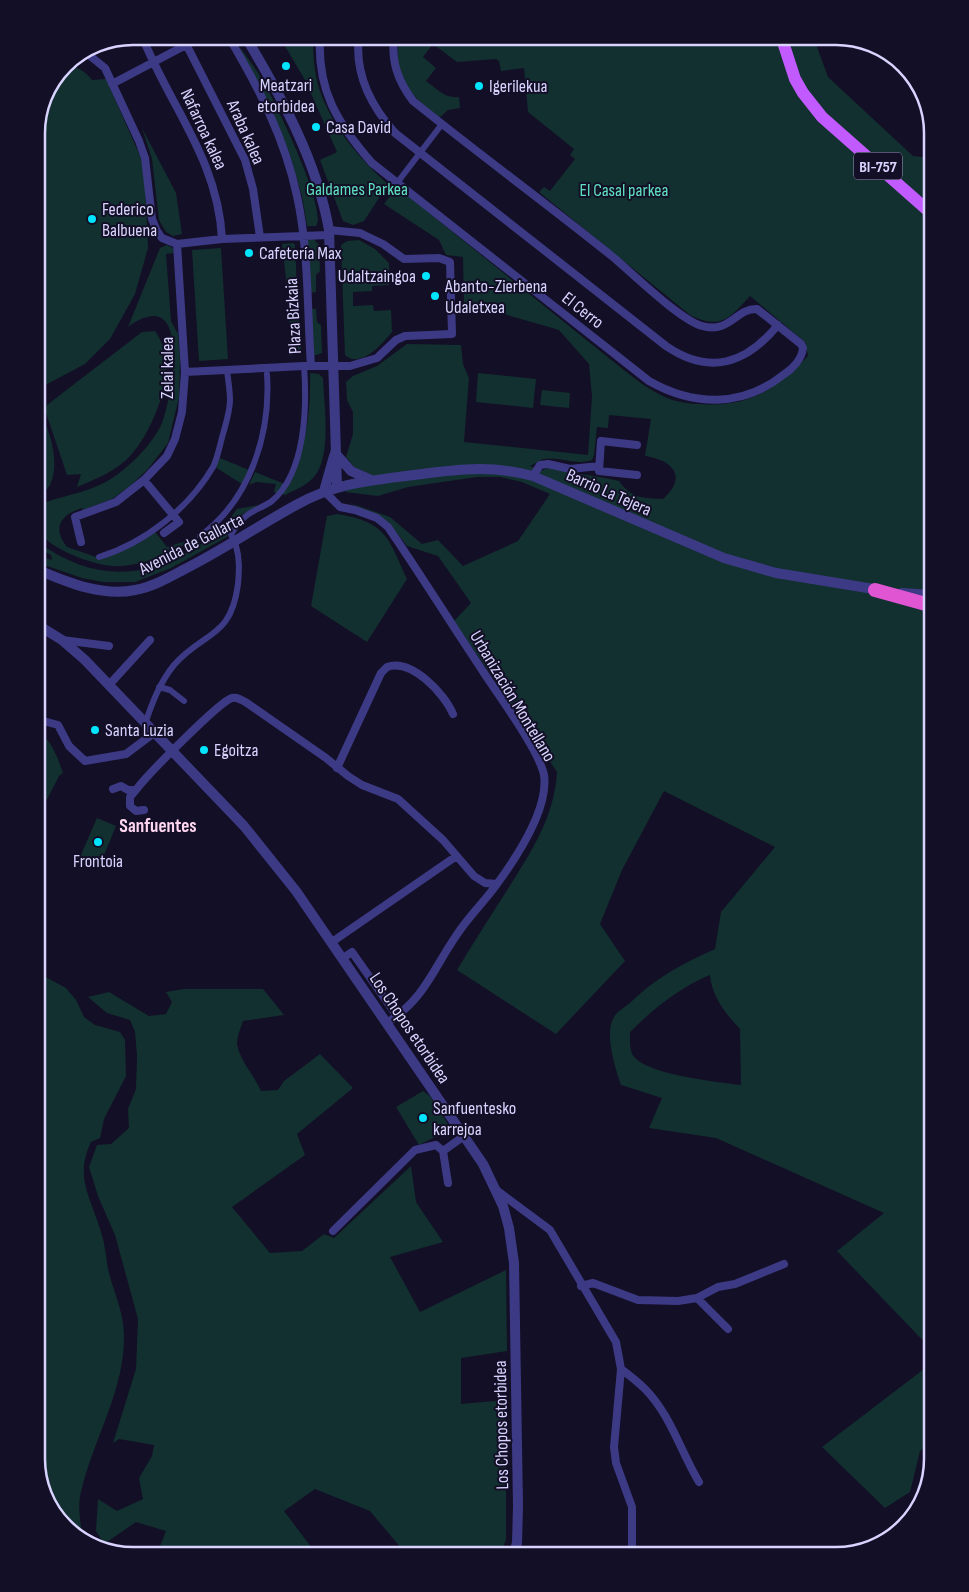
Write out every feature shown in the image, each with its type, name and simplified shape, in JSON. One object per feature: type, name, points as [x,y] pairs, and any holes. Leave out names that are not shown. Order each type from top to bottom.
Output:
[{"type":"highway","points":[[874,590],[924,604]]},
{"type":"main road","name":"BI-757","points":[[784,45],[795,79],[803,93],[822,117],[924,207]]},
{"type":"street","name":"Nafarroa kalea","points":[[146,45],[208,167],[219,204],[222,239]]},
{"type":"street","points":[[112,84],[186,45]]},
{"type":"street","name":"Araba kalea","points":[[186,45],[245,160],[253,189],[260,237]]},
{"type":"street","name":"Plaza Bizkaia","points":[[233,45],[279,134],[296,189],[304,234],[308,366]]},
{"type":"street","points":[[249,45],[286,108],[319,187],[329,233],[337,486]]},
{"type":"street","name":"El Cerro","points":[[320,45],[319,60],[323,86],[348,136],[372,163],[649,381],[678,395],[696,400],[730,400],[770,386],[789,371],[803,352],[801,344],[757,309],[746,310],[733,322],[717,328],[701,326],[690,320],[414,101],[402,87],[395,69],[394,45]]},
{"type":"street","name":"El Cerro","points":[[359,45],[358,68],[372,104],[395,133],[678,354],[690,360],[712,363],[740,358],[761,344],[778,325]]},
{"type":"street","points":[[90,56],[105,68],[145,158],[152,219],[162,238],[177,244],[304,234],[360,233],[383,244],[404,259],[439,258],[450,262],[452,334],[404,336],[396,340],[377,358],[367,362],[186,372]]},
{"type":"street","points":[[397,183],[442,124]]},
{"type":"street","name":"Zelai kalea","points":[[144,480],[167,456],[175,440],[182,412],[186,372],[177,244]]},
{"type":"street","points":[[232,537],[231,534],[245,516],[271,502],[280,492],[292,470],[302,434],[308,366]]},
{"type":"street","points":[[99,557],[133,544],[172,515],[193,496],[214,465],[227,423],[230,401],[226,370]]},
{"type":"street","points":[[200,536],[221,519],[251,473],[263,433],[267,374]]},
{"type":"street","points":[[637,445],[601,441],[599,466],[599,471],[637,475]]},
{"type":"street","points":[[335,453],[350,471],[357,476],[372,480]]},
{"type":"street","points":[[324,491],[335,453]]},
{"type":"street","points":[[533,476],[540,465],[548,464],[570,469],[599,466]]},
{"type":"street","name":"Barrio La Tejera","points":[[337,486],[372,480],[479,468],[510,469],[533,476],[724,558],[776,573],[874,590],[924,594]]},
{"type":"street","points":[[81,542],[75,517],[116,502],[144,480],[156,492],[178,522],[164,533]]},
{"type":"street","name":"Avenida de Gallarta","points":[[45,573],[69,582],[118,592],[157,584],[324,491],[337,486]]},
{"type":"street","name":"Urbanización Montellano","points":[[324,491],[340,507],[377,518],[388,527],[511,713],[544,774],[544,790],[531,830],[497,884],[462,926],[417,998],[398,1016],[387,1023]]},
{"type":"street","points":[[145,724],[159,687],[175,664],[228,620],[236,599],[239,571],[236,546]]},
{"type":"street","name":"Los Chopos etorbidea","points":[[45,630],[62,640],[109,685],[271,857],[332,942],[483,1164],[496,1189],[509,1228],[514,1263],[518,1506],[515,1547]]},
{"type":"street","points":[[62,640],[109,646]]},
{"type":"street","points":[[109,685],[150,640]]},
{"type":"street","points":[[337,768],[381,673],[386,667],[399,665],[423,677],[439,693],[453,714]]},
{"type":"street","points":[[159,687],[170,690],[184,701]]},
{"type":"street","points":[[144,810],[136,811],[130,806],[130,797],[172,751],[212,713],[230,698],[236,698],[247,702],[362,785],[398,799],[443,840],[455,857],[474,876],[485,883],[497,884]]},
{"type":"street","points":[[45,721],[58,725],[69,746],[85,761],[126,754],[154,733]]},
{"type":"street","points":[[112,789],[121,786],[128,790],[136,790]]},
{"type":"street","points":[[332,942],[455,857]]},
{"type":"street","points":[[343,958],[352,952],[398,1016]]},
{"type":"street","points":[[443,1151],[464,1136]]},
{"type":"street","points":[[333,1232],[415,1150],[436,1145],[443,1151],[448,1183]]},
{"type":"street","points":[[496,1189],[550,1230],[581,1286],[612,1333],[620,1355],[622,1369],[614,1437],[616,1463],[633,1512],[630,1529],[631,1547]]},
{"type":"street","points":[[581,1286],[593,1284],[638,1300],[678,1301],[697,1298],[718,1287],[734,1284],[784,1264]]},
{"type":"street","points":[[697,1298],[728,1329]]},
{"type":"street","points":[[622,1369],[646,1390],[656,1404],[675,1435],[684,1456],[699,1482]]},
{"type":"green space","name":"Galdames Parkea","points":[[284,45],[313,45],[317,82],[324,102],[347,140],[367,164],[388,184],[364,221],[353,225],[343,221],[320,160],[337,152],[305,80]]},
{"type":"green space","points":[[398,45],[432,45],[423,57],[436,68],[426,81],[445,95],[459,97],[460,108],[448,110],[439,118],[419,101],[412,92],[401,74],[398,63]]},
{"type":"green space","name":"El Casal parkea","points":[[434,45],[816,45],[828,77],[913,156],[924,157],[924,1342],[837,1251],[884,1213],[716,1138],[649,1128],[662,1098],[621,1085],[610,1041],[611,1024],[615,1015],[660,978],[715,949],[721,912],[775,847],[664,791],[622,870],[600,924],[625,961],[556,1034],[457,970],[539,836],[551,806],[557,772],[454,621],[471,603],[438,556],[407,546],[383,519],[350,503],[390,517],[422,544],[438,540],[463,566],[518,541],[550,494],[522,482],[500,477],[477,477],[408,487],[378,496],[345,492],[365,472],[354,467],[346,457],[353,434],[353,412],[347,400],[346,382],[353,376],[377,366],[407,344],[461,345],[463,364],[469,378],[464,442],[588,455],[592,396],[589,364],[559,330],[490,310],[464,307],[463,257],[446,255],[439,240],[384,204],[397,187],[630,375],[667,398],[679,402],[697,404],[733,403],[747,399],[772,387],[808,356],[805,342],[750,296],[736,311],[724,320],[709,322],[690,315],[539,192],[544,187],[550,191],[575,159],[570,155],[574,149],[528,112],[524,68],[501,71],[499,61],[496,59],[457,62]],"holes":[[[609,415],[651,419],[645,456],[663,461],[670,466],[676,477],[671,491],[663,499],[644,498],[633,494],[619,481],[548,468],[541,471],[530,466],[540,460],[550,458],[574,462],[592,460],[597,427],[608,428]],[[710,975],[711,983],[725,1011],[740,1029],[741,1085],[701,1080],[669,1073],[643,1064],[635,1058],[630,1046],[630,1032],[667,999],[688,986]]]},
{"type":"green space","points":[[239,46],[269,92],[288,131],[308,178],[318,216],[316,226],[307,226],[302,196],[289,152]]},
{"type":"green space","name":"Federico Balbuena","points":[[75,67],[80,69],[92,80],[106,79],[141,158],[145,180],[148,248],[135,294],[110,339],[85,364],[45,385],[45,127],[52,99],[63,79]]},
{"type":"green space","points":[[142,128],[176,193],[182,234],[173,236],[166,232],[159,220],[152,159]]},
{"type":"green space","points":[[313,238],[319,245],[320,271],[316,275],[316,292],[310,293],[307,239]]},
{"type":"green space","points":[[359,240],[375,249],[389,263],[389,285],[372,286],[372,291],[353,292],[353,306],[373,305],[374,311],[391,310],[392,332],[371,353],[358,359],[351,359],[345,355],[341,245],[347,241]]},
{"type":"green space","points":[[293,243],[295,245],[297,290],[290,290],[290,287],[287,287],[282,244]]},
{"type":"green space","points":[[167,245],[173,248],[174,253],[166,254],[171,321],[178,334],[180,360],[179,397],[168,443],[148,469],[130,486],[112,499],[69,514],[64,518],[59,527],[62,540],[67,547],[99,558],[153,532],[156,533],[167,547],[199,537],[158,558],[125,566],[101,564],[70,554],[55,546],[45,538],[45,503],[96,487],[114,477],[140,455],[155,436],[162,423],[173,368],[173,347],[170,330],[162,319],[148,317],[128,327],[160,248]]},
{"type":"green space","points":[[221,248],[228,359],[199,361],[192,250]]},
{"type":"green space","points":[[311,309],[316,309],[317,322],[321,325],[322,353],[313,356]]},
{"type":"green space","points":[[289,314],[299,314],[301,353],[289,356],[289,349],[291,348]]},
{"type":"green space","points":[[155,331],[166,354],[167,363],[164,388],[155,416],[141,441],[125,461],[108,473],[77,487],[81,474],[67,475],[45,410],[47,405],[142,332]]},
{"type":"green space","points":[[310,373],[319,374],[323,378],[326,430],[320,468],[308,482],[285,495],[274,492],[276,484],[256,482],[249,485],[255,472],[287,485],[299,458],[306,430],[310,402]]},
{"type":"green space","points":[[478,373],[536,379],[533,408],[476,402]]},
{"type":"green space","points":[[542,390],[570,393],[569,408],[540,405]]},
{"type":"green space","points":[[45,422],[54,456],[53,476],[46,491]]},
{"type":"green space","points":[[220,458],[249,470],[242,484],[215,467]]},
{"type":"green space","points":[[259,505],[241,515],[227,537],[171,568],[135,582],[103,582],[82,578],[45,565],[45,558],[52,560],[51,555],[45,552],[45,547],[73,562],[111,572],[149,568],[169,561],[203,542],[216,533],[237,509]]},
{"type":"green space","points":[[337,514],[353,517],[376,527],[395,552],[407,579],[367,642],[311,606],[327,516]]},
{"type":"green space","points":[[45,738],[56,755],[63,773],[59,776],[45,803]]},
{"type":"green space","name":"Frontoia","points":[[97,818],[116,826],[100,865],[80,857]]},
{"type":"green space","points":[[45,977],[66,988],[76,1000],[84,1017],[95,1025],[120,1032],[125,1040],[126,1076],[104,1119],[100,1138],[91,1142],[84,1166],[86,1187],[102,1237],[108,1269],[124,1326],[124,1335],[119,1375],[114,1395],[86,1473],[79,1503],[82,1530],[67,1517],[54,1498],[47,1476],[45,1459]]},
{"type":"green space","points":[[184,989],[263,989],[284,1015],[243,1021],[237,1044],[241,1056],[261,1091],[278,1090],[284,1081],[320,1054],[353,1088],[297,1134],[305,1155],[232,1207],[270,1253],[302,1251],[324,1234],[334,1238],[411,1166],[416,1202],[443,1242],[390,1257],[420,1312],[506,1270],[507,1351],[461,1358],[461,1404],[506,1400],[506,1540],[503,1547],[400,1547],[370,1511],[315,1489],[284,1511],[311,1547],[160,1547],[166,1531],[136,1522],[106,1542],[102,1541],[96,1531],[98,1499],[117,1511],[143,1499],[139,1478],[152,1456],[154,1445],[119,1439],[113,1443],[136,1369],[138,1319],[115,1235],[98,1196],[89,1167],[97,1145],[111,1144],[129,1128],[128,1109],[136,1089],[137,1056],[135,1032],[130,1020],[107,1013],[88,997],[109,992],[149,1016],[166,1014],[172,1002],[166,992]]},
{"type":"green space","name":"Sanfuentesko karrejoa","points":[[423,1091],[430,1096],[448,1124],[443,1133],[419,1145],[396,1107]]},
{"type":"green space","points":[[924,1369],[924,1447],[920,1451],[910,1492],[885,1508],[822,1447]]},
{"type":"place","name":"Meatzari etorbidea","points":[[286,66]]},
{"type":"place","name":"Igerilekua","points":[[479,86]]},
{"type":"place","name":"Casa David","points":[[316,127]]},
{"type":"place","name":"Federico Balbuena","points":[[92,219]]},
{"type":"place","name":"Cafetería Max","points":[[249,253]]},
{"type":"place","name":"Udaltzaingoa","points":[[426,276]]},
{"type":"place","name":"Abanto-Zierbena Udaletxea","points":[[435,296]]},
{"type":"place","name":"Santa Luzia","points":[[95,730]]},
{"type":"place","name":"Egoitza","points":[[204,750]]},
{"type":"place","name":"Frontoia","points":[[98,842]]},
{"type":"place","name":"Sanfuentesko karrejoa","points":[[423,1118]]},
{"type":"district","name":"Sanfuentes","points":[[158,825]]}]
